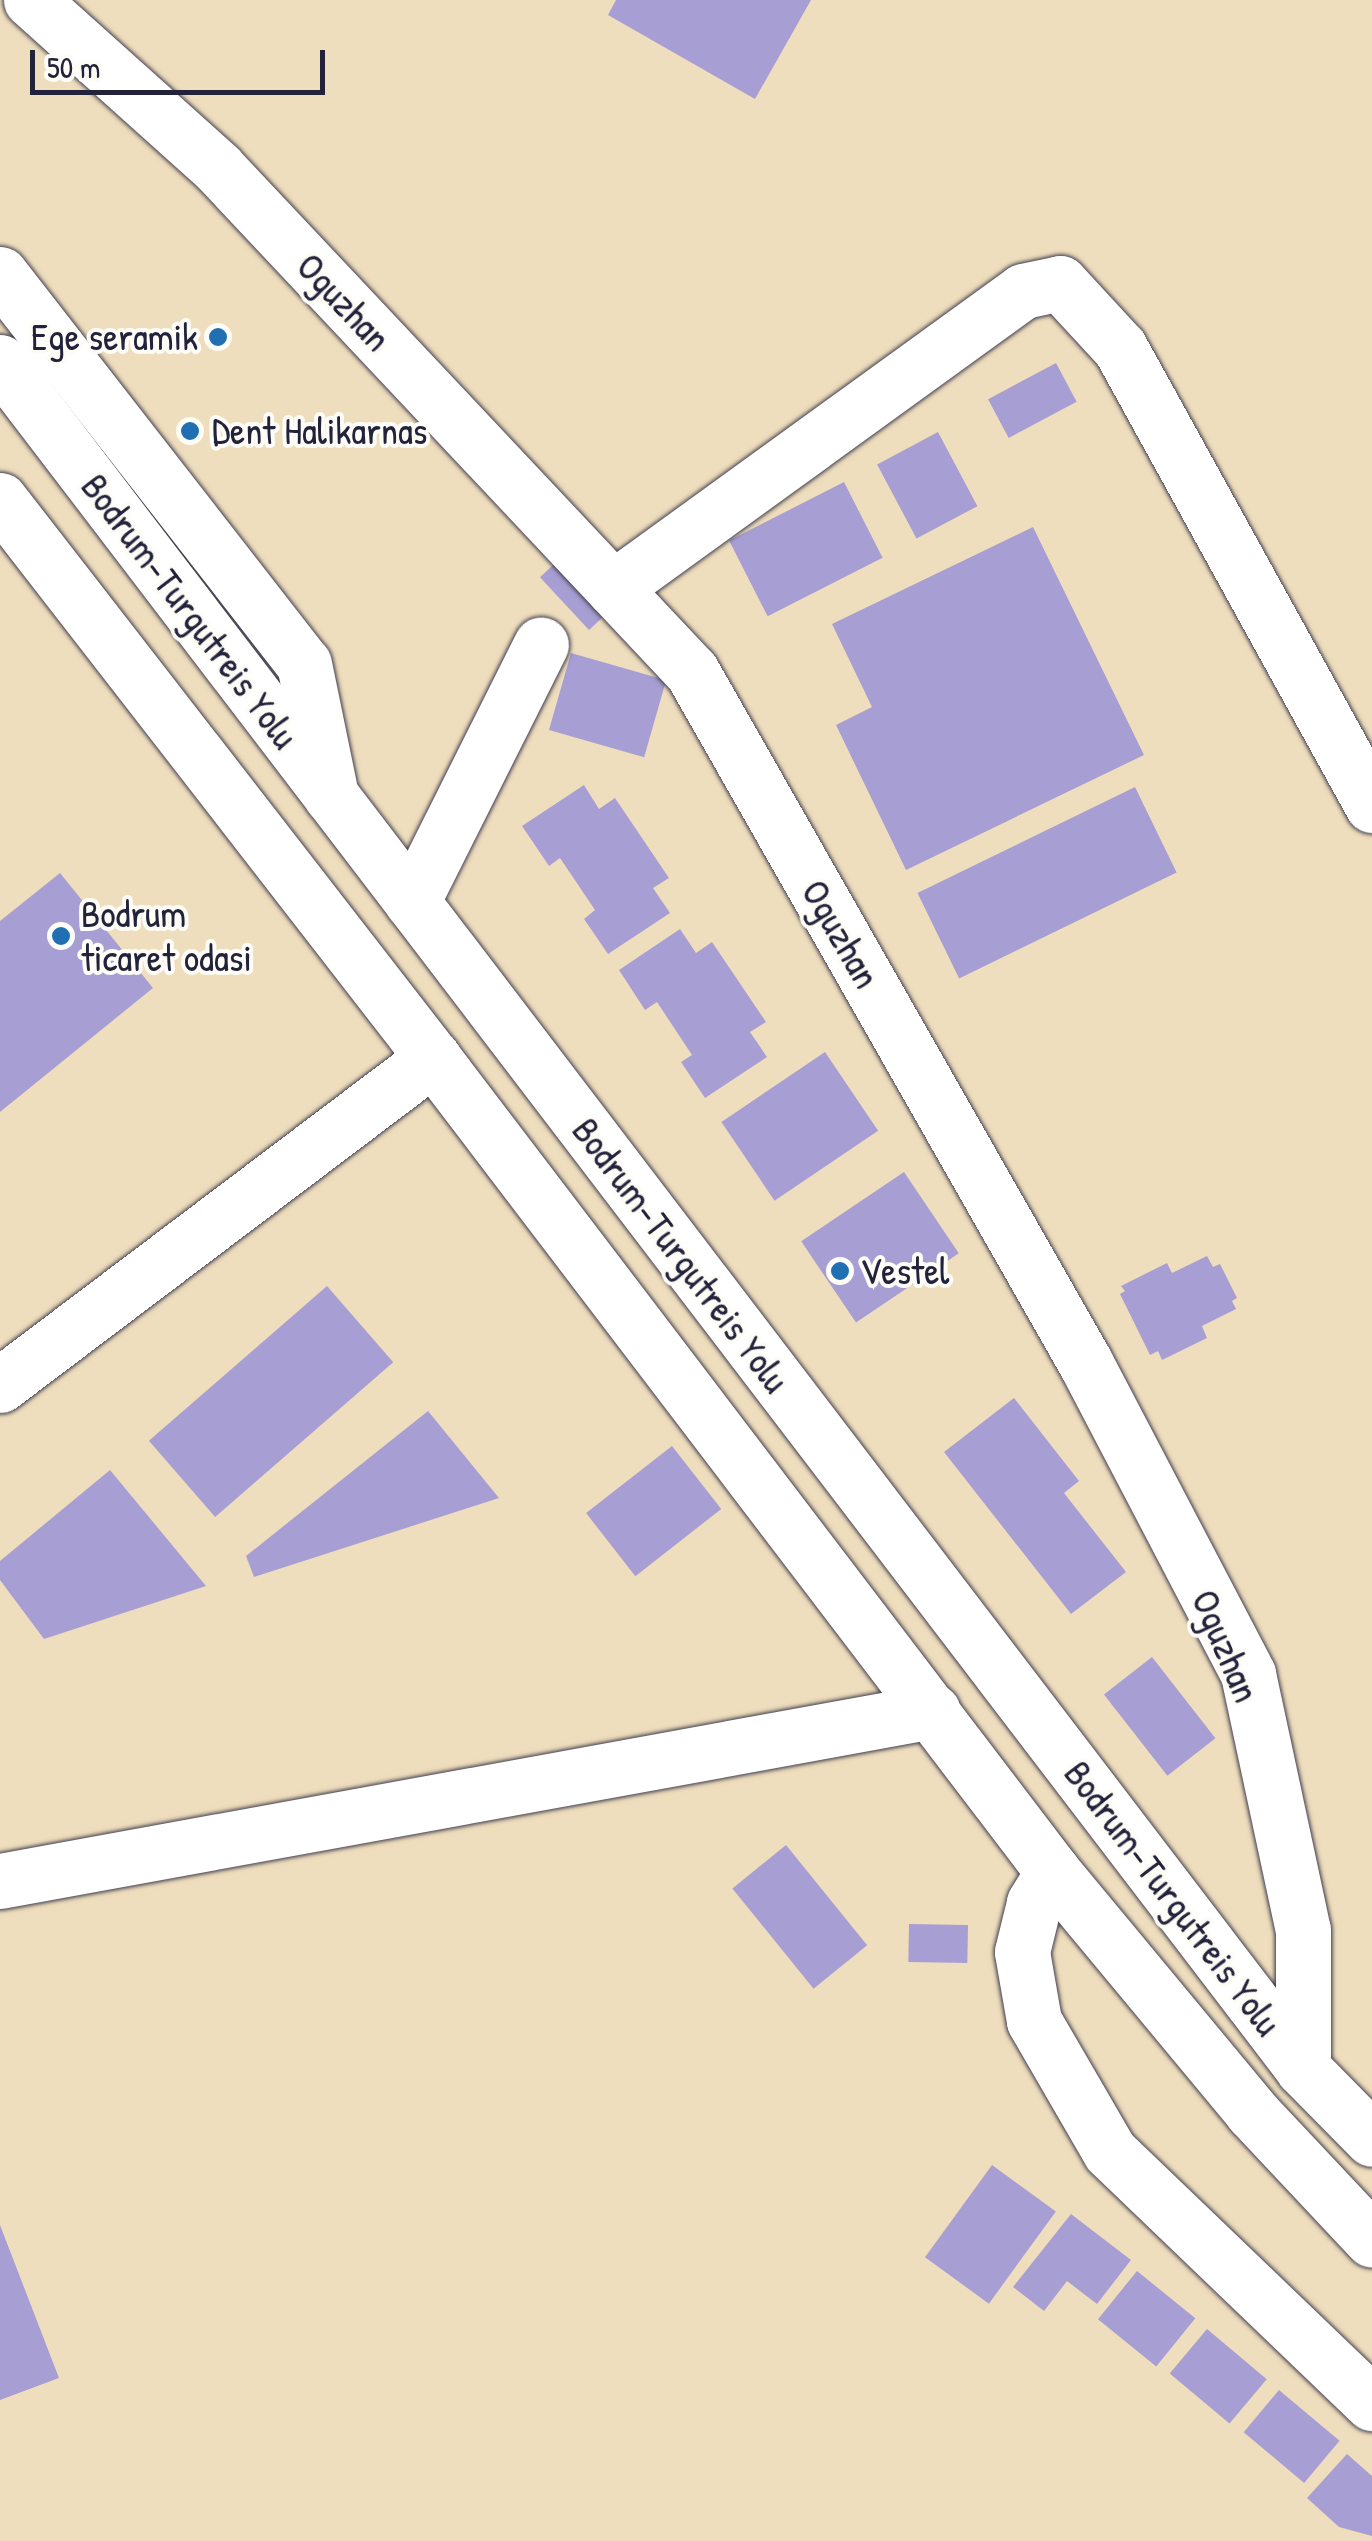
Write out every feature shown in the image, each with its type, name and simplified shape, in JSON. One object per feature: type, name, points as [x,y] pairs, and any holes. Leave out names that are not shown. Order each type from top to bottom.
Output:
[{"type":"main road","name":"Oguzhan","points":[[31,0],[218,168],[692,672],[1085,1362],[1248,1674],[1303,1930],[1304,2069]]},
{"type":"main road","points":[[0,274],[304,664],[332,796]]},
{"type":"main road","points":[[613,588],[1023,290],[1060,284],[1120,348],[1372,805]]},
{"type":"main road","name":"Bodrum-Turgutreis Yolu","points":[[0,362],[1304,2069],[1372,2139]]},
{"type":"main road","name":"Bodrum-Turgutreis Yolu","points":[[0,500],[433,1058],[1054,1872],[1252,2112],[1372,2240]]},
{"type":"main road","points":[[412,902],[542,644]]},
{"type":"main road","points":[[0,1386],[433,1058]]},
{"type":"main road","points":[[0,1881],[933,1711]]},
{"type":"main road","points":[[1054,1872],[1034,1904],[1022,1952],[1034,2021],[1110,2152],[1372,2403]]},
{"type":"building","points":[[616,0],[811,0],[755,99],[608,15]]},
{"type":"building","points":[[1056,363],[1077,402],[1009,438],[988,399]]},
{"type":"building","points":[[938,432],[977,506],[917,539],[877,464]]},
{"type":"building","points":[[844,482],[883,558],[768,616],[729,541]]},
{"type":"building","points":[[1033,527],[1144,755],[906,870],[836,725],[872,707],[832,624]]},
{"type":"building","points":[[567,552],[616,605],[589,630],[540,577]]},
{"type":"building","points":[[571,653],[666,680],[644,757],[549,730]]},
{"type":"building","points":[[584,785],[599,809],[615,798],[669,878],[653,888],[670,913],[608,954],[584,919],[595,910],[560,858],[549,866],[522,826]]},
{"type":"building","points":[[1135,787],[1177,872],[959,978],[917,893]]},
{"type":"building","points":[[60,873],[153,988],[0,1112],[0,921]]},
{"type":"building","points":[[680,929],[696,953],[712,942],[766,1022],[750,1032],[767,1057],[705,1098],[681,1062],[692,1055],[657,1002],[645,1010],[619,970]]},
{"type":"building","points":[[825,1052],[878,1131],[774,1201],[721,1122]]},
{"type":"building","points":[[904,1172],[959,1253],[856,1323],[801,1241]]},
{"type":"building","points":[[1207,1256],[1213,1267],[1220,1264],[1237,1298],[1232,1301],[1236,1309],[1202,1326],[1207,1338],[1162,1360],[1158,1351],[1150,1355],[1120,1294],[1125,1291],[1121,1286],[1167,1263],[1172,1273]]},
{"type":"building","points":[[327,1286],[393,1362],[215,1517],[149,1441]]},
{"type":"building","points":[[1014,1398],[1079,1481],[1064,1493],[1126,1572],[1071,1614],[944,1452]]},
{"type":"building","points":[[428,1411],[499,1498],[254,1577],[246,1556]]},
{"type":"building","points":[[672,1446],[721,1509],[635,1576],[586,1513]]},
{"type":"building","points":[[110,1470],[206,1586],[44,1639],[0,1580],[0,1561]]},
{"type":"building","points":[[1152,1657],[1215,1738],[1167,1776],[1104,1695]]},
{"type":"building","points":[[786,1845],[867,1945],[814,1989],[732,1888]]},
{"type":"building","points":[[909,1924],[968,1925],[967,1963],[908,1962]]},
{"type":"building","points":[[992,2165],[1056,2211],[989,2304],[925,2257]]},
{"type":"building","points":[[1071,2214],[1131,2260],[1097,2304],[1067,2281],[1044,2311],[1013,2287]]},
{"type":"building","points":[[0,2225],[59,2378],[0,2400]]},
{"type":"building","points":[[1137,2271],[1195,2318],[1156,2366],[1098,2319]]},
{"type":"building","points":[[1207,2329],[1267,2379],[1229,2424],[1170,2373]]},
{"type":"building","points":[[1279,2390],[1340,2441],[1304,2483],[1244,2432]]},
{"type":"building","points":[[1347,2454],[1372,2476],[1372,2536],[1339,2527],[1307,2498]]},
{"type":"place","name":"Ege seramik","points":[[218,337]]},
{"type":"place","name":"Dent Halikarnas","points":[[190,431]]},
{"type":"place","name":"Bodrum ticaret odasi","points":[[61,936]]},
{"type":"place","name":"Vestel","points":[[840,1271]]}]
